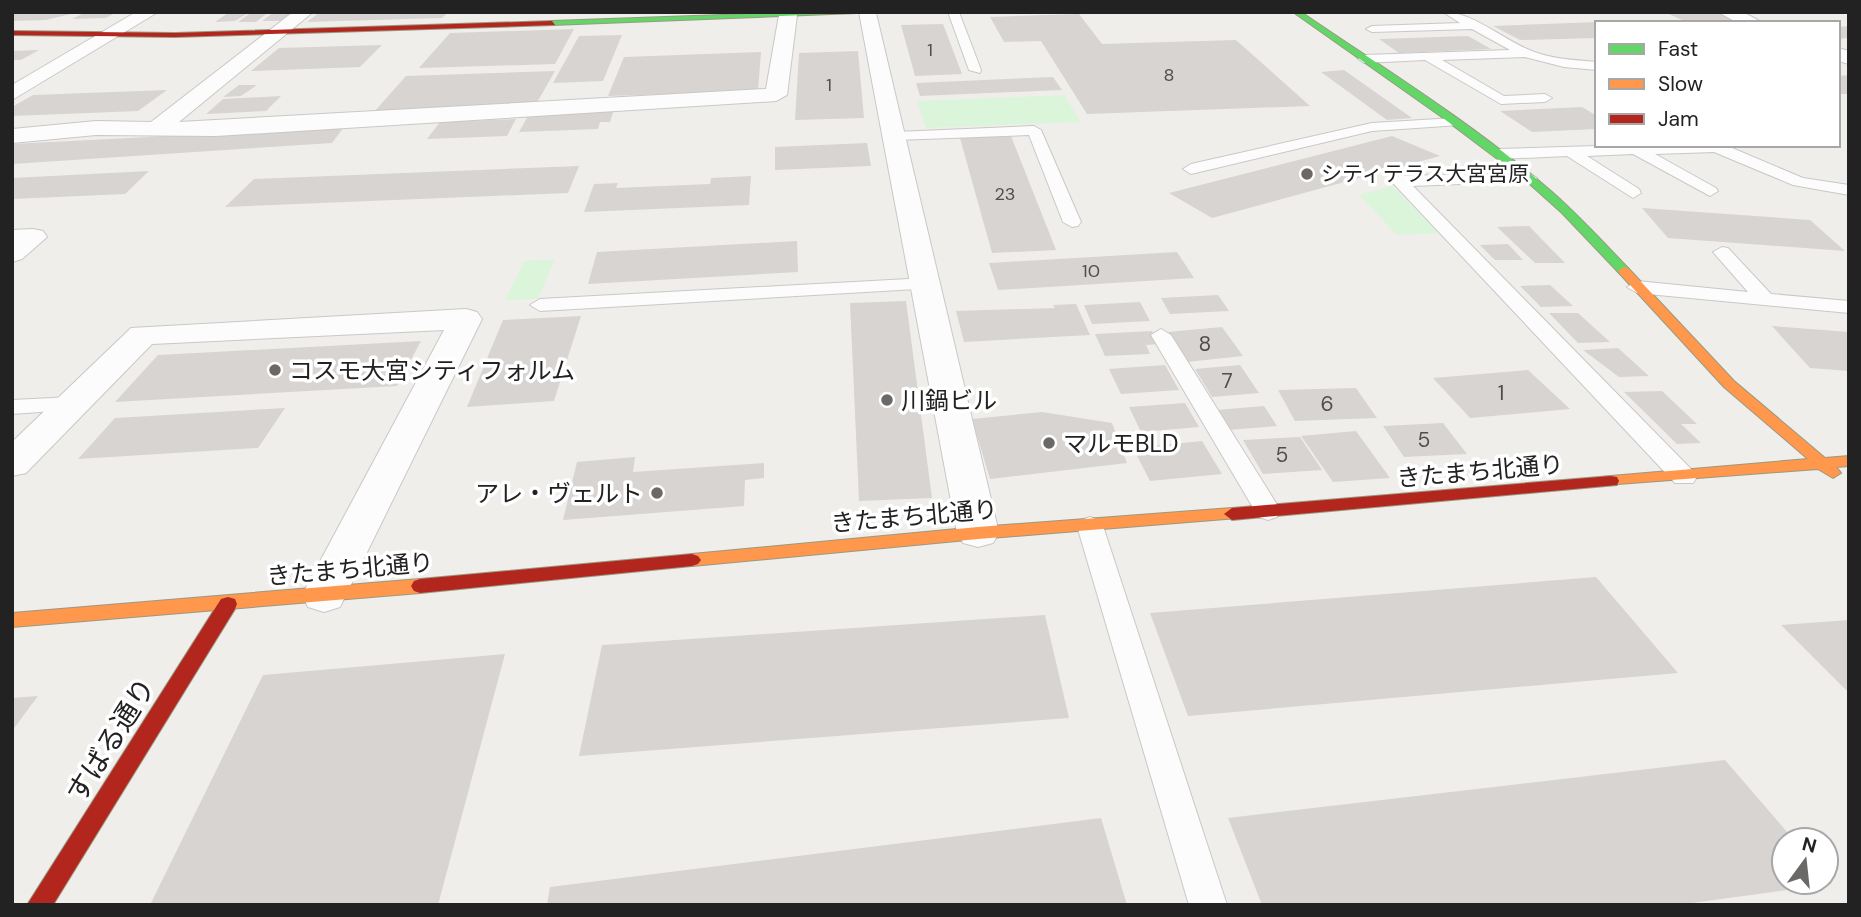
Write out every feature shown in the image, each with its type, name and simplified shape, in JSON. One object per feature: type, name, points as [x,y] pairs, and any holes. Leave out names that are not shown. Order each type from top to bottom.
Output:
[{"type":"street","points":[[12,77],[121,12]]},
{"type":"street","points":[[12,94],[149,12]]},
{"type":"street","points":[[158,127],[304,12]]},
{"type":"street","points":[[12,33],[280,32],[631,16],[879,12]]},
{"type":"street","points":[[1296,12],[1455,122],[1529,178],[1579,223],[1729,384],[1849,486]]},
{"type":"street","points":[[1727,12],[1749,21]]},
{"type":"street","points":[[867,13],[896,136],[978,533]]},
{"type":"street","points":[[12,136],[96,128],[216,129],[776,94],[788,15]]},
{"type":"street","points":[[12,238],[33,237],[12,253]]},
{"type":"street","points":[[12,464],[143,335],[466,319],[324,594]]},
{"type":"street","name":"きたまち北通り","points":[[12,620],[228,604],[978,533],[1684,477],[1849,461]]},
{"type":"street","name":"すばる通り","points":[[39,905],[228,604]]},
{"type":"lane","points":[[953,12],[975,70]]},
{"type":"lane","points":[[1421,12],[1449,18],[1474,19],[1525,53]]},
{"type":"lane","points":[[1383,18],[1402,28]]},
{"type":"lane","points":[[1372,30],[1402,28],[1449,18]]},
{"type":"lane","points":[[1364,59],[1525,53],[1564,63],[1595,66]]},
{"type":"lane","points":[[1428,57],[1501,100],[1545,98]]},
{"type":"lane","points":[[1191,169],[1372,127],[1455,122]]},
{"type":"lane","points":[[896,136],[1034,130],[1072,222]]},
{"type":"lane","points":[[1499,154],[1716,147],[1799,182],[1849,190]]},
{"type":"lane","points":[[1637,150],[1710,191]]},
{"type":"lane","points":[[1571,152],[1633,193]]},
{"type":"lane","points":[[1529,178],[1399,181],[1684,477]]},
{"type":"lane","points":[[1722,252],[1765,299]]},
{"type":"lane","points":[[540,305],[927,284]]},
{"type":"lane","points":[[1637,287],[1849,307]]},
{"type":"lane","points":[[1161,335],[1268,511]]},
{"type":"lane","points":[[12,407],[73,404]]},
{"type":"lane","points":[[1090,526],[1208,905]]},
{"type":"green space","points":[[1064,95],[1081,122],[926,128],[917,101]]},
{"type":"green space","points":[[1392,186],[1438,233],[1397,235],[1359,195]]},
{"type":"green space","points":[[555,259],[538,299],[505,300],[524,261]]},
{"type":"building","points":[[12,12],[79,12],[46,20],[12,21]]},
{"type":"building","points":[[86,12],[117,12],[106,18],[72,19]]},
{"type":"building","points":[[252,12],[269,12],[256,22],[238,22]]},
{"type":"building","points":[[274,12],[293,12],[282,21],[262,21]]},
{"type":"building","points":[[320,12],[448,12],[442,18],[307,22]]},
{"type":"building","points":[[1664,12],[1715,12],[1737,21],[1684,21]]},
{"type":"building","points":[[228,13],[248,13],[235,21],[215,22]]},
{"type":"building","points":[[1079,14],[1102,44],[1236,40],[1310,106],[1087,114],[1041,41],[1004,42],[990,17]]},
{"type":"building","points":[[1595,22],[1595,38],[1520,40],[1493,26]]},
{"type":"building","points":[[943,24],[962,74],[915,76],[901,25]]},
{"type":"building","points":[[1849,26],[1849,38],[1840,39],[1840,27]]},
{"type":"building","points":[[574,29],[555,64],[419,68],[450,33]]},
{"type":"building","points":[[622,35],[603,81],[553,83],[579,36]]},
{"type":"building","points":[[1468,36],[1491,49],[1399,53],[1379,39]]},
{"type":"building","points":[[382,45],[360,67],[251,71],[279,48]]},
{"type":"building","points":[[39,50],[21,60],[12,60],[12,51]]},
{"type":"building","points":[[858,51],[864,118],[795,120],[799,53]]},
{"type":"building","points":[[761,52],[758,91],[608,96],[624,57]]},
{"type":"building","points":[[1344,70],[1412,118],[1387,120],[1321,72]]},
{"type":"building","points":[[555,71],[535,106],[374,112],[406,76]]},
{"type":"building","points":[[1849,75],[1849,94],[1840,94],[1840,76]]},
{"type":"building","points":[[1053,77],[1062,90],[920,96],[916,83]]},
{"type":"building","points":[[239,85],[257,85],[241,96],[223,97]]},
{"type":"building","points":[[167,90],[138,111],[12,116],[12,107],[33,95]]},
{"type":"building","points":[[281,96],[266,111],[206,114],[223,99]]},
{"type":"building","points":[[1582,107],[1595,115],[1595,129],[1532,132],[1500,111]]},
{"type":"building","points":[[614,109],[610,122],[600,122],[598,129],[519,132],[528,116]]},
{"type":"building","points":[[516,119],[507,136],[427,139],[440,122]]},
{"type":"building","points":[[344,127],[332,143],[12,164],[12,144]]},
{"type":"building","points":[[1011,136],[1056,250],[992,253],[960,138]]},
{"type":"building","name":"シティテラス大宮宮原","points":[[1392,136],[1440,156],[1212,218],[1169,193]]},
{"type":"building","points":[[867,143],[871,166],[775,170],[775,147]]},
{"type":"building","points":[[579,166],[568,193],[225,207],[254,179]]},
{"type":"building","points":[[149,171],[125,194],[12,199],[12,178]]},
{"type":"building","points":[[751,176],[749,205],[584,212],[594,184],[618,183],[616,188],[710,184],[711,178]]},
{"type":"building","points":[[1642,208],[1810,220],[1845,251],[1668,238]]},
{"type":"building","points":[[1529,226],[1565,263],[1535,263],[1497,227]]},
{"type":"building","points":[[797,241],[798,272],[588,284],[597,252]]},
{"type":"building","points":[[1508,244],[1523,260],[1495,260],[1480,245]]},
{"type":"building","points":[[1177,252],[1194,278],[998,290],[989,263]]},
{"type":"building","points":[[1550,285],[1573,306],[1541,307],[1520,286]]},
{"type":"building","points":[[1218,295],[1229,311],[1170,314],[1161,298]]},
{"type":"building","name":"川鍋ビル","points":[[906,301],[932,498],[859,501],[850,303]]},
{"type":"building","points":[[1140,302],[1150,321],[1092,324],[1084,305]]},
{"type":"building","points":[[1076,304],[1090,335],[964,342],[956,311],[1055,308],[1053,305]]},
{"type":"building","points":[[1549,313],[1578,313],[1610,342],[1578,343]]},
{"type":"building","points":[[581,316],[554,401],[467,407],[503,320]]},
{"type":"building","points":[[1772,326],[1849,332],[1849,371],[1810,368]]},
{"type":"building","points":[[1222,327],[1243,356],[1187,362],[1168,332]]},
{"type":"building","points":[[1152,331],[1159,344],[1146,345],[1150,354],[1105,356],[1095,334]]},
{"type":"building","name":"コスモ大宮シティフォルム","points":[[421,341],[397,386],[115,402],[158,355]]},
{"type":"building","points":[[1618,348],[1649,376],[1619,377],[1583,350]]},
{"type":"building","points":[[1165,365],[1179,390],[1121,394],[1109,369]]},
{"type":"building","points":[[1240,365],[1259,393],[1212,397],[1195,369]]},
{"type":"building","points":[[1528,370],[1570,409],[1470,418],[1433,378]]},
{"type":"building","points":[[1356,388],[1377,418],[1295,421],[1278,390]]},
{"type":"building","points":[[1662,391],[1697,424],[1681,424],[1701,443],[1677,444],[1624,392]]},
{"type":"building","points":[[1185,403],[1199,427],[1141,432],[1129,407]]},
{"type":"building","points":[[1264,406],[1277,426],[1228,430],[1216,410]]},
{"type":"building","points":[[285,408],[258,448],[78,459],[115,418]]},
{"type":"building","name":"マルモBLD","points":[[1042,412],[1112,423],[1127,463],[990,479],[972,419]]},
{"type":"building","points":[[1443,423],[1467,454],[1404,457],[1383,426]]},
{"type":"building","points":[[1356,431],[1390,478],[1333,482],[1301,436]]},
{"type":"building","points":[[1300,437],[1322,470],[1263,474],[1243,440]]},
{"type":"building","points":[[1202,441],[1222,474],[1150,481],[1133,448]]},
{"type":"building","name":"アレ・ヴェルト","points":[[635,457],[633,472],[764,463],[764,478],[745,480],[744,506],[563,520],[577,462]]},
{"type":"building","points":[[1596,577],[1678,673],[1188,716],[1150,613]]},
{"type":"building","points":[[1045,615],[1069,718],[579,756],[602,645]]},
{"type":"building","points":[[1849,620],[1849,693],[1781,625]]},
{"type":"building","points":[[505,654],[438,905],[150,905],[263,675]]},
{"type":"building","points":[[38,696],[12,731],[12,698]]},
{"type":"building","points":[[1725,760],[1782,826],[1770,826],[1770,892],[1677,905],[1262,905],[1228,818]]},
{"type":"building","points":[[1101,818],[1127,905],[547,905],[550,887]]},
{"type":"traffic: fast","points":[[552,23],[879,12]]},
{"type":"traffic: fast","points":[[1296,12],[1443,113],[1528,177],[1566,210],[1624,271]]},
{"type":"traffic: slow","points":[[1624,271],[1729,384],[1833,473]]},
{"type":"traffic: slow","points":[[1611,481],[1849,461]]},
{"type":"traffic: slow","points":[[692,560],[978,533],[1232,514]]},
{"type":"traffic: slow","points":[[12,620],[420,586]]},
{"type":"traffic: jam","points":[[12,33],[175,35],[552,23]]},
{"type":"traffic: jam","points":[[1232,514],[1611,481]]},
{"type":"traffic: jam","points":[[420,586],[692,560]]},
{"type":"traffic: jam","points":[[39,905],[228,604]]},
{"type":"place","name":"シティテラス大宮宮原","points":[[1307,174]]},
{"type":"place","name":"コスモ大宮シティフォルム","points":[[275,370]]},
{"type":"place","name":"川鍋ビル","points":[[887,400]]},
{"type":"place","name":"マルモBLD","points":[[1049,443]]},
{"type":"place","name":"アレ・ヴェルト","points":[[657,493]]}]
